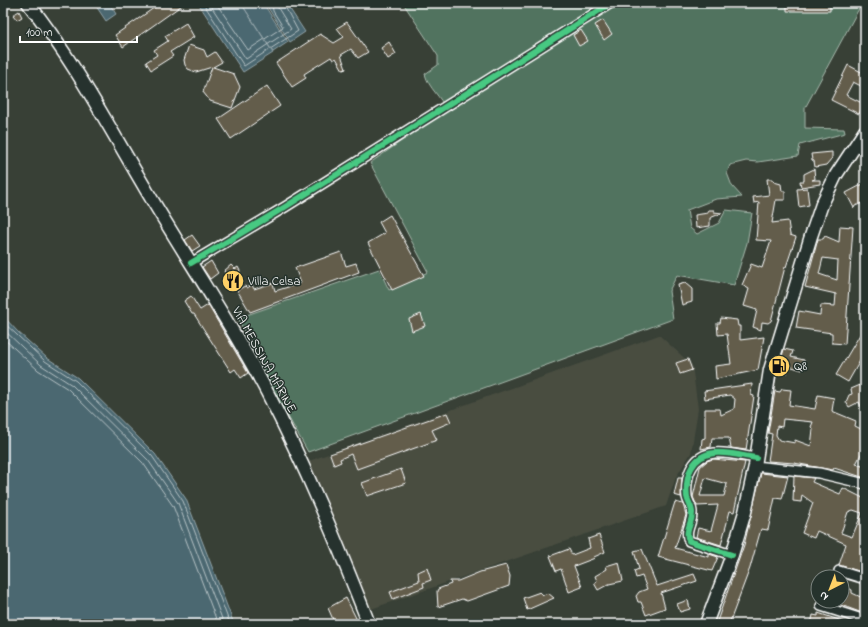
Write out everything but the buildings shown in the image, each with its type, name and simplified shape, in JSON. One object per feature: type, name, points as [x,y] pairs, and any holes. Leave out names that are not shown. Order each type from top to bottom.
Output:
[{"type":"main road","name":"VIA MESSINA MARINE","points":[[28,3],[60,46],[107,120],[141,181],[229,322],[286,430],[361,594],[369,624]]},
{"type":"main road","points":[[706,624],[732,555],[745,512],[770,370],[811,236],[822,204],[836,174],[865,131]]},
{"type":"street","points":[[191,263],[280,210],[611,3]]},
{"type":"street","points":[[732,555],[690,541],[687,532],[692,512],[687,497],[688,473],[696,460],[706,453],[720,453],[755,462],[819,473],[865,484]]},
{"type":"street","points":[[850,574],[865,579]]},
{"type":"street","points":[[830,609],[865,620]]},
{"type":"shaded area","points":[[659,335],[692,365],[698,409],[691,453],[676,477],[666,506],[371,609],[309,461]]},
{"type":"green space","points":[[403,3],[862,3],[805,108],[805,128],[844,129],[845,133],[800,145],[798,156],[758,162],[746,161],[730,165],[727,173],[732,186],[742,197],[716,199],[687,210],[690,228],[697,234],[719,223],[726,210],[752,213],[747,243],[734,285],[677,275],[669,291],[673,319],[308,452],[263,372],[238,318],[379,269],[389,290],[428,272],[370,163],[446,110],[429,84],[425,74],[438,65],[438,56]]},
{"type":"water","points":[[94,3],[109,3],[116,14],[106,21]]},
{"type":"water","points":[[198,3],[241,3],[273,53],[243,72]]},
{"type":"water","points":[[241,3],[263,3],[288,42],[273,52]]},
{"type":"water","points":[[265,3],[286,3],[305,32],[290,42]]},
{"type":"water","points":[[3,316],[18,332],[47,358],[78,378],[155,454],[186,499],[234,624],[3,624]]},
{"type":"cycle path","points":[[191,263],[285,207],[611,3]]},
{"type":"cycle path","points":[[732,555],[689,541],[688,530],[692,512],[687,497],[688,478],[692,467],[704,455],[712,453],[730,453],[756,458]]},
{"type":"place","name":"Villa Celsa","points":[[233,281]]},
{"type":"place","name":"Q8","points":[[779,366]]}]
